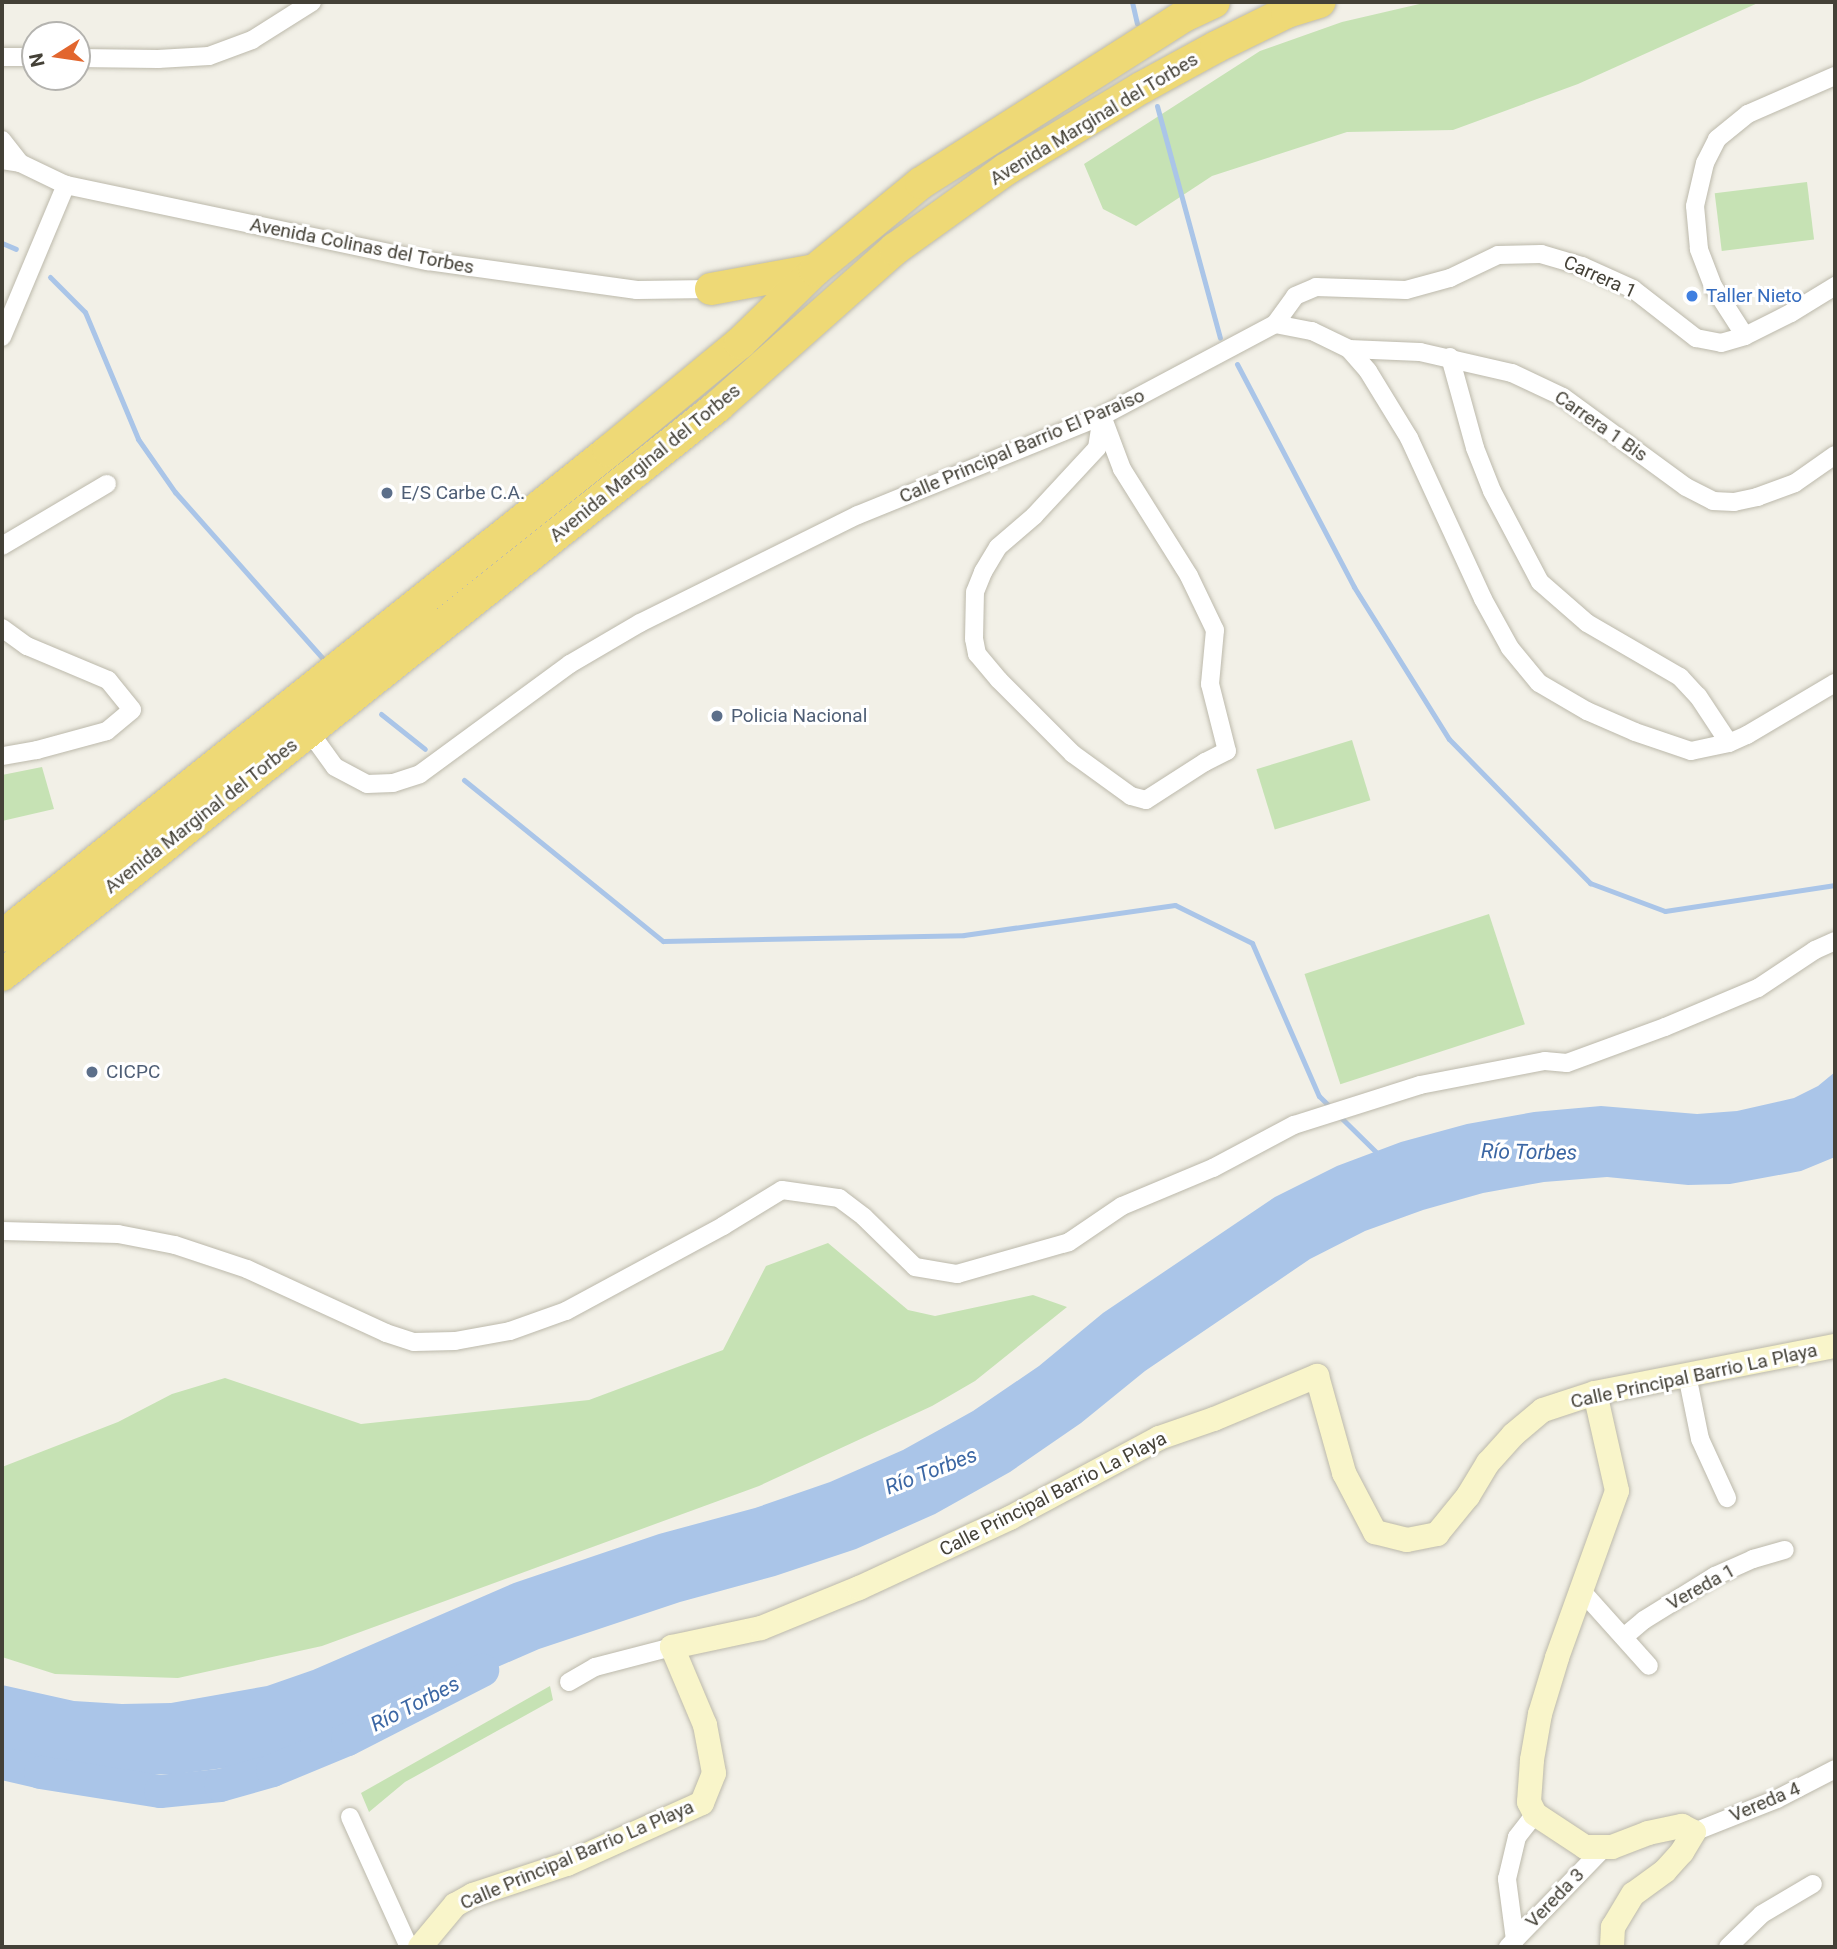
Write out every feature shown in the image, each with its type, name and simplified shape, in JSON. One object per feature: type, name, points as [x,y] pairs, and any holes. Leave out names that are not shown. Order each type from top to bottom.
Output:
[{"type":"highway","name":"Avenida Marginal del Torbes","points":[[2,975],[740,343],[815,270],[921,183],[1184,16],[1214,2]]},
{"type":"highway","name":"Avenida Marginal del Torbes","points":[[2,936],[300,719],[718,406],[895,249],[1005,170],[1141,88],[1239,35],[1287,12],[1319,2]]},
{"type":"highway","points":[[711,289],[815,270]]},
{"type":"highway","points":[[711,289],[726,298],[740,321],[740,343]]},
{"type":"street","points":[[91,58],[209,56],[252,40],[312,2]]},
{"type":"street","points":[[2,57],[21,57]]},
{"type":"street","points":[[1745,336],[1713,286],[1699,249],[1695,206],[1705,163],[1717,139],[1748,114],[1835,76]]},
{"type":"street","name":"Avenida Colinas del Torbes","points":[[2,140],[11,162],[66,184],[428,261],[637,290],[711,289]]},
{"type":"street","points":[[2,173],[11,162]]},
{"type":"street","points":[[2,337],[66,184]]},
{"type":"street","name":"Carrera 1","points":[[1275,324],[1295,296],[1316,287],[1406,290],[1450,278],[1498,256],[1541,254],[1582,266],[1633,289],[1696,338],[1721,343],[1745,336],[1835,286]]},
{"type":"street","points":[[1275,324],[1312,331],[1349,349],[1368,371],[1409,438],[1483,599],[1503,636],[1539,683],[1587,711],[1635,733],[1692,751],[1729,743],[1835,683]]},
{"type":"street","name":"Calle Principal Barrio El Paraiso","points":[[300,719],[335,767],[367,784],[393,783],[420,774],[570,664],[640,623],[858,515],[1102,416],[1275,324]]},
{"type":"street","name":"Carrera 1 Bis","points":[[1349,349],[1420,352],[1512,373],[1563,397],[1686,488],[1713,501],[1734,502],[1757,497],[1795,483],[1835,455]]},
{"type":"street","points":[[1450,357],[1475,448],[1492,491],[1540,582],[1587,623],[1680,677],[1698,696],[1729,743]]},
{"type":"street","points":[[1102,416],[1122,469],[1189,576],[1214,630],[1210,684],[1227,751],[1146,800],[1131,796],[1073,754],[999,680],[977,654],[974,639],[975,592],[983,572],[998,547],[1034,516],[1097,448],[1102,416]]},
{"type":"street","points":[[2,546],[107,484]]},
{"type":"street","points":[[2,628],[27,646],[108,680],[132,710],[107,731],[37,750],[2,755]]},
{"type":"street","points":[[2,1231],[118,1234],[175,1245],[247,1269],[326,1303],[386,1333],[414,1342],[455,1341],[510,1331],[566,1311],[723,1226],[782,1190],[839,1198],[864,1217],[915,1267],[957,1274],[1069,1242],[1122,1206],[1213,1168],[1294,1125],[1420,1085],[1545,1061],[1567,1063],[1665,1027],[1758,988],[1815,950],[1835,941]]},
{"type":"street","name":"Calle Principal Barrio La Playa","points":[[420,1947],[455,1905],[472,1895],[567,1864],[702,1803],[714,1773],[705,1725],[672,1647],[761,1628],[859,1588],[1010,1518],[1158,1438],[1214,1419],[1317,1376],[1344,1473],[1375,1532],[1407,1540],[1437,1534],[1468,1496],[1488,1463],[1513,1435],[1543,1410],[1595,1394],[1835,1346]]},
{"type":"street","points":[[1687,1375],[1700,1439],[1727,1498]]},
{"type":"street","points":[[1595,1394],[1617,1492],[1580,1589],[1540,1714],[1532,1760],[1529,1802],[1535,1814],[1585,1847],[1603,1849],[1648,1833],[1682,1826],[1694,1832],[1682,1852],[1665,1871],[1633,1894],[1613,1927],[1612,1947]]},
{"type":"street","name":"Vereda 1","points":[[1625,1636],[1644,1620],[1715,1576],[1753,1559],[1785,1550]]},
{"type":"street","points":[[1580,1589],[1625,1636],[1649,1666]]},
{"type":"street","points":[[569,1682],[595,1667],[672,1647]]},
{"type":"street","name":"Vereda 4","points":[[1694,1832],[1777,1799],[1835,1769]]},
{"type":"street","points":[[1511,1944],[1507,1879],[1517,1837],[1535,1814]]},
{"type":"street","points":[[350,1817],[409,1947]]},
{"type":"street","name":"Vereda 3","points":[[1511,1944],[1603,1849]]},
{"type":"street","points":[[1728,1947],[1762,1914],[1813,1884]]},
{"type":"green space","points":[[1428,2],[1760,2],[1578,84],[1453,130],[1347,132],[1212,176],[1136,226],[1103,209],[1084,164],[1260,51],[1342,22]]},
{"type":"green space","points":[[1807,182],[1814,240],[1722,251],[1715,193]]},
{"type":"green space","points":[[1352,740],[1370,800],[1275,829],[1256,769]]},
{"type":"green space","points":[[42,767],[54,809],[2,821],[2,775]]},
{"type":"green space","points":[[1489,914],[1525,1024],[1340,1084],[1304,974]]},
{"type":"green space","points":[[828,1243],[908,1310],[935,1316],[1033,1295],[1067,1307],[975,1381],[932,1406],[759,1486],[322,1646],[178,1678],[55,1674],[2,1657],[2,1467],[118,1422],[172,1394],[225,1378],[361,1424],[589,1400],[723,1350],[766,1266]]},
{"type":"green space","points":[[550,1686],[553,1700],[405,1782],[369,1812],[361,1793]]},
{"type":"water","points":[[1835,1072],[1835,1157],[1801,1171],[1730,1184],[1688,1185],[1607,1177],[1544,1182],[1483,1193],[1423,1210],[1365,1231],[1310,1259],[1145,1371],[1081,1423],[1010,1472],[935,1514],[856,1549],[775,1576],[680,1602],[539,1649],[339,1736],[286,1754],[232,1767],[177,1774],[121,1775],[65,1771],[2,1759],[2,1685],[74,1701],[122,1704],[171,1703],[267,1686],[313,1670],[514,1583],[659,1534],[755,1508],[830,1482],[903,1450],[973,1411],[1039,1366],[1103,1313],[1275,1197],[1337,1166],[1401,1142],[1467,1124],[1534,1112],[1601,1106],[1697,1114],[1737,1111],[1794,1098],[1818,1086]]},
{"type":"waterway","points":[[1132,2],[1137,23]]},
{"type":"waterway","points":[[1157,106],[1220,338]]},
{"type":"waterway","points":[[2,243],[16,249]]},
{"type":"waterway","points":[[50,277],[85,312],[138,439],[175,492],[324,660]]},
{"type":"waterway","points":[[1237,364],[1354,587],[1449,739],[1590,883],[1665,911],[1835,885]]},
{"type":"waterway","points":[[381,714],[425,749]]},
{"type":"waterway","points":[[464,780],[663,941],[964,935],[1175,905],[1252,943],[1319,1096],[1380,1156]]},
{"type":"waterway","name":"Río Torbes","points":[[2,1763],[40,1772],[160,1791],[220,1785],[272,1770],[347,1739],[482,1670]]},
{"type":"place","name":"Taller Nieto","points":[[1692,296]]},
{"type":"place","name":"E/S Carbe C.A.","points":[[387,493]]},
{"type":"place","name":"Policia Nacional","points":[[717,716]]},
{"type":"place","name":"CICPC","points":[[92,1072]]}]
